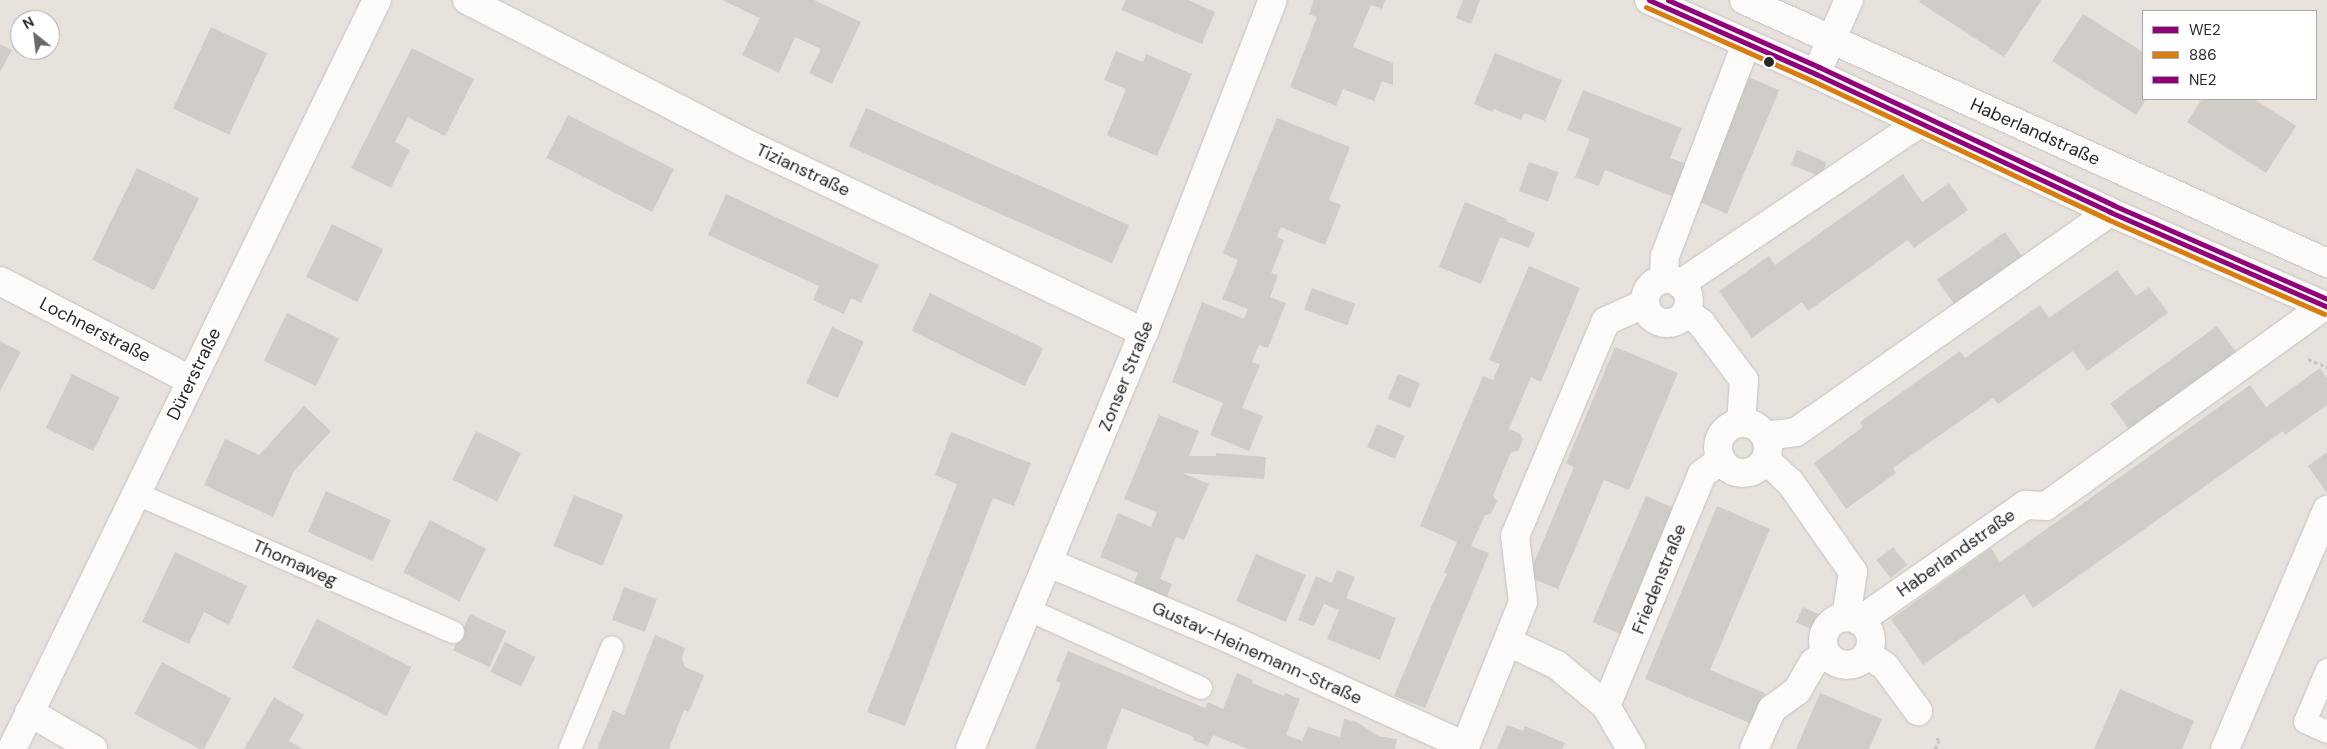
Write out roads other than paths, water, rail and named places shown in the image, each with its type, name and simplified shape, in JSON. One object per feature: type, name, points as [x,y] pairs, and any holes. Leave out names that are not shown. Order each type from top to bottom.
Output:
[{"type":"street","name":"Dürerstraße","points":[[12,749],[137,494],[190,380],[378,0]]},
{"type":"street","name":"Tizianstraße","points":[[467,0],[744,142],[1144,332]]},
{"type":"street","name":"Zonser Straße","points":[[970,749],[1144,332],[1273,0]]},
{"type":"street","name":"Haberlandstraße","points":[[1649,0],[1816,74],[2110,212],[2326,307]]},
{"type":"street","name":"Haberlandstraße","points":[[1744,0],[2327,263]]},
{"type":"street","points":[[1816,74],[1849,0]]},
{"type":"street","points":[[1746,44],[1665,256],[1672,282],[1687,294],[1686,312],[1676,322],[1662,323],[1650,316],[1644,304],[1648,290],[1652,285],[1672,282],[1920,123]]},
{"type":"street","points":[[1852,619],[1853,572],[1766,448],[1755,426],[1741,423],[1726,430],[1721,436],[1719,452],[1726,466],[1740,473],[1755,470],[1766,448],[1796,432],[2110,212]]},
{"type":"street","name":"Lochnerstraße","points":[[0,281],[190,380]]},
{"type":"street","points":[[1464,748],[1523,602],[1515,536],[1606,321],[1644,304]]},
{"type":"street","name":"Haberlandstraße","points":[[1852,619],[2025,505],[2046,506],[2326,307]]},
{"type":"street","points":[[1686,312],[1701,323],[1744,380],[1741,423]]},
{"type":"street","name":"Friedenstraße","points":[[1606,706],[1702,474],[1722,460]]},
{"type":"street","points":[[2225,749],[2327,510]]},
{"type":"street","name":"Gustav-Heinemann-Straße","points":[[1049,563],[1230,639],[1464,748]]},
{"type":"street","points":[[1852,619],[1869,633],[1870,648],[1867,654],[1854,664],[1838,664],[1826,654],[1823,646],[1826,630],[1831,624],[1852,619]]},
{"type":"street","points":[[1508,642],[1557,665],[1606,706],[1631,749]]},
{"type":"street","points":[[1754,749],[1772,709],[1797,691],[1813,663],[1826,654]]},
{"type":"street","points":[[1867,654],[1885,666],[1918,711]]},
{"type":"street","points":[[30,712],[93,749]]},
{"type":"lane","name":"Thomaweg","points":[[137,494],[453,632]]},
{"type":"lane","points":[[1029,610],[1201,688]]},
{"type":"lane","points":[[570,749],[612,647]]},
{"type":"lane","points":[[2327,670],[2305,722],[2327,732]]}]
